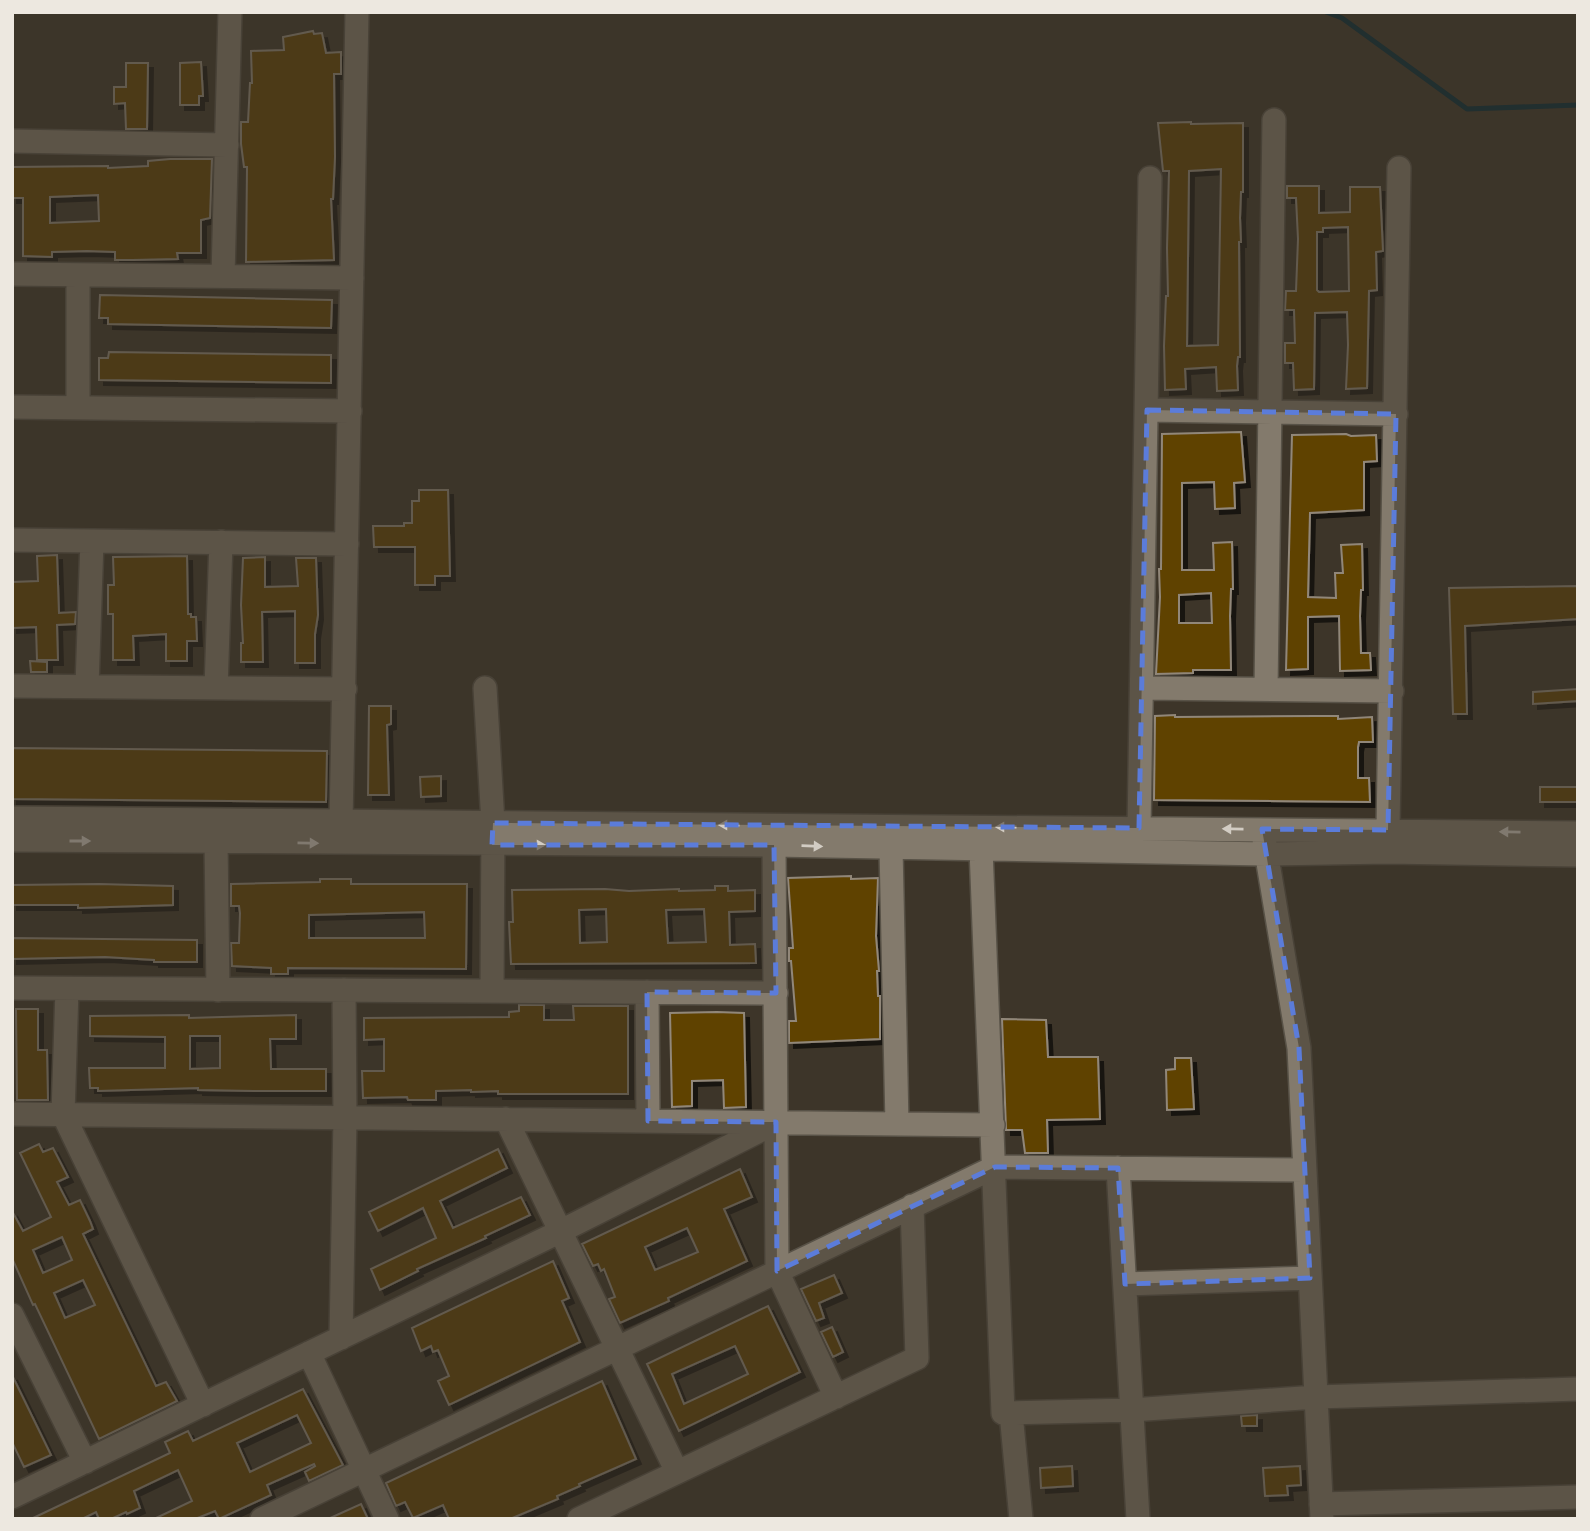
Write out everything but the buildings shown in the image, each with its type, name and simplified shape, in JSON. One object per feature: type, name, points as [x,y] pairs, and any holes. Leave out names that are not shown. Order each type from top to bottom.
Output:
[{"type":"street","points":[[223,276],[230,12]]},
{"type":"street","points":[[341,822],[357,12]]},
{"type":"street","points":[[1266,689],[1274,120]]},
{"type":"street","points":[[12,141],[227,145]]},
{"type":"street","points":[[1388,830],[1399,168]]},
{"type":"street","points":[[1139,828],[1150,178]]},
{"type":"street","points":[[12,274],[352,278]]},
{"type":"street","points":[[78,275],[78,408]]},
{"type":"street","points":[[12,407],[350,411]]},
{"type":"street","points":[[1147,410],[1396,414]]},
{"type":"street","points":[[12,540],[347,544]]},
{"type":"street","points":[[87,687],[92,541]]},
{"type":"street","points":[[216,688],[221,542]]},
{"type":"street","points":[[12,686],[345,689]]},
{"type":"street","points":[[485,688],[493,834],[492,991]]},
{"type":"street","points":[[1143,688],[1392,691]]},
{"type":"street","points":[[12,818],[341,822],[493,834],[891,848],[1266,854],[1388,852],[1578,855]]},
{"type":"street","points":[[12,840],[216,842],[493,834],[1139,828],[1578,833]]},
{"type":"street","points":[[1262,829],[1299,1048],[1321,1511],[1578,1497]]},
{"type":"street","points":[[216,842],[218,990]]},
{"type":"street","points":[[774,845],[777,1271],[836,1397]]},
{"type":"street","points":[[891,848],[897,1124]]},
{"type":"street","points":[[981,849],[1003,1413],[1132,1410],[1316,1397],[1578,1389]]},
{"type":"street","points":[[12,988],[776,993]]},
{"type":"street","points":[[67,989],[63,1114],[203,1405]]},
{"type":"street","points":[[341,1338],[345,1118],[344,990]]},
{"type":"street","points":[[647,992],[648,1121]]},
{"type":"street","points":[[12,1114],[993,1125]]},
{"type":"street","points":[[506,1119],[677,1472]]},
{"type":"street","points":[[12,1497],[559,1232],[776,1122]]},
{"type":"street","points":[[262,1519],[995,1167],[1305,1170]]},
{"type":"street","points":[[1118,1168],[1138,1519]]},
{"type":"street","points":[[579,1519],[917,1358],[912,1206]]},
{"type":"street","points":[[1125,1284],[1310,1278]]},
{"type":"street","points":[[12,1315],[85,1462]]},
{"type":"street","points":[[309,1353],[387,1519]]},
{"type":"street","points":[[1011,1413],[1021,1519]]},
{"type":"highlighted area","points":[[1147,410],[1396,414],[1388,830],[1262,829],[1299,1048],[1310,1278],[1125,1284],[1118,1168],[995,1167],[777,1271],[776,1122],[648,1121],[647,992],[776,993],[774,845],[492,845],[493,823],[1139,828]]},
{"type":"waterway","points":[[1326,12],[1342,18],[1467,109],[1578,105]]}]
